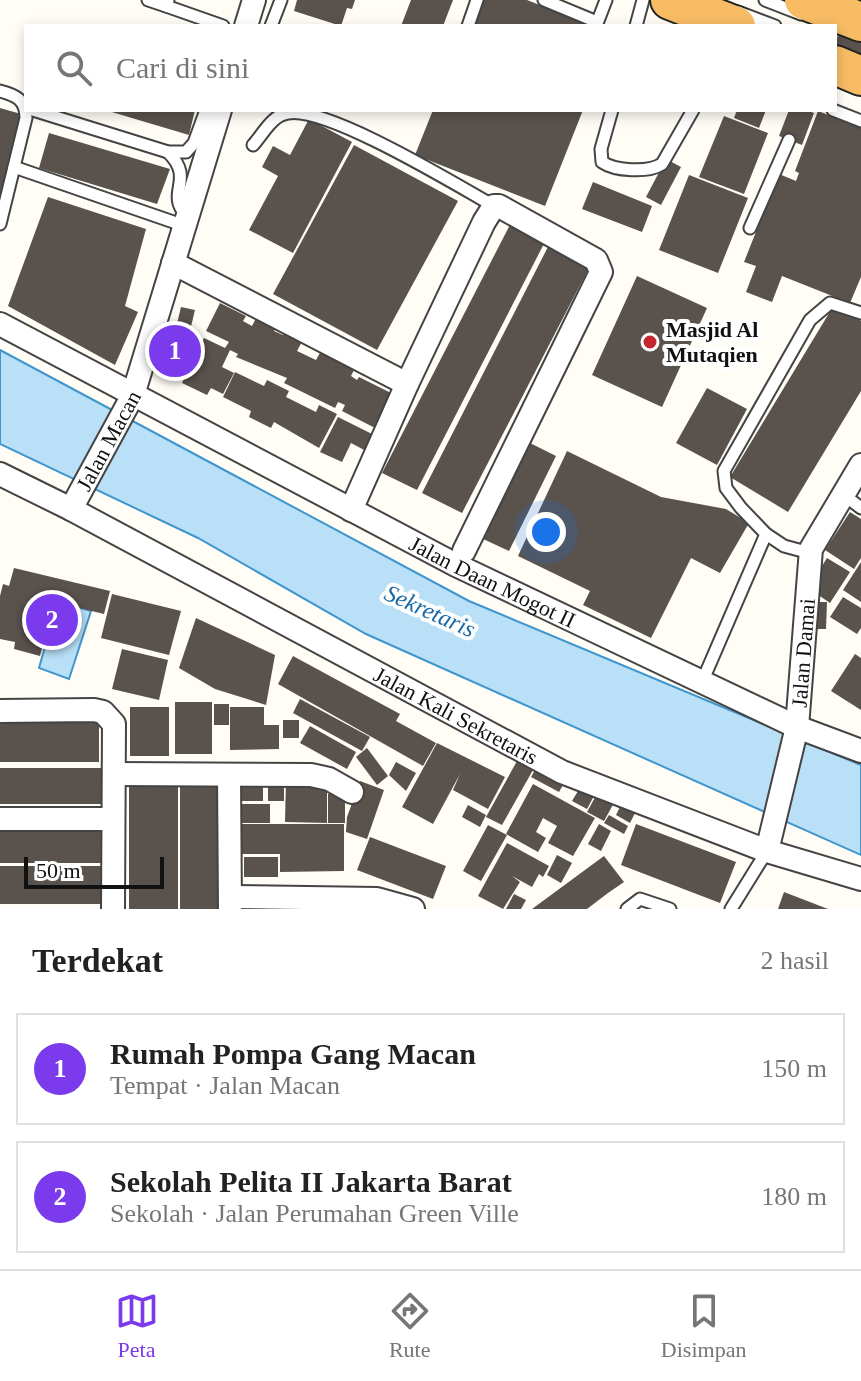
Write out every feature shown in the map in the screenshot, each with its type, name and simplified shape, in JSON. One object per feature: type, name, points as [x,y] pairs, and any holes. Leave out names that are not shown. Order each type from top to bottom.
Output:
[{"type":"highway","points":[[670,0],[729,16]]},
{"type":"highway","points":[[819,7],[861,22]]},
{"type":"highway","points":[[837,66],[861,76]]},
{"type":"street","points":[[247,24],[254,0]]},
{"type":"street","name":"Jalan Macan","points":[[0,474],[73,505],[130,401],[219,112]]},
{"type":"street","points":[[351,510],[407,384],[494,206],[499,206],[596,260],[601,272],[464,551]]},
{"type":"street","points":[[173,263],[407,384]]},
{"type":"street","points":[[0,324],[130,401]]},
{"type":"street","name":"Jalan Daan Mogot II","points":[[130,401],[456,565],[702,682],[796,732],[861,751]]},
{"type":"street","name":"Jalan Damai","points":[[769,843],[796,732],[810,553],[852,502],[861,465]]},
{"type":"street","name":"Jalan Kali Sekretaris","points":[[73,505],[562,772],[769,843],[861,879]]},
{"type":"street","points":[[0,711],[103,712],[114,724],[113,909]]},
{"type":"street","points":[[114,774],[311,775],[329,779],[352,792]]},
{"type":"street","points":[[229,775],[230,903],[377,899],[413,909]]},
{"type":"street","points":[[0,819],[113,819]]},
{"type":"lane","points":[[148,0],[167,3],[218,24]]},
{"type":"lane","points":[[272,24],[281,0]]},
{"type":"lane","points":[[469,24],[477,0]]},
{"type":"lane","points":[[544,0],[597,24],[606,0]]},
{"type":"lane","points":[[637,24],[643,0]]},
{"type":"lane","points":[[765,0],[819,7]]},
{"type":"lane","points":[[729,16],[766,24]]},
{"type":"lane","points":[[0,91],[21,99],[24,104]]},
{"type":"lane","points":[[0,224],[26,112]]},
{"type":"lane","points":[[49,112],[168,152],[186,152],[194,143],[205,112]]},
{"type":"lane","points":[[253,145],[276,117],[300,112],[362,133],[494,206]]},
{"type":"lane","points":[[611,112],[601,149],[602,162],[608,166],[645,169],[662,164],[692,112]]},
{"type":"lane","points":[[837,112],[861,121]]},
{"type":"lane","points":[[750,228],[789,140]]},
{"type":"lane","points":[[168,152],[180,164],[182,174],[178,197],[186,221]]},
{"type":"lane","points":[[14,167],[186,221]]},
{"type":"lane","points":[[810,553],[784,546],[766,534],[726,488],[724,471],[810,320],[830,303],[861,313]]},
{"type":"lane","points":[[702,682],[766,534]]},
{"type":"lane","points":[[731,909],[769,843]]},
{"type":"lane","points":[[627,909],[640,899],[670,909]]},
{"type":"water","name":"Sekretaris","points":[[0,350],[469,601],[861,765],[861,855],[366,634],[198,538],[0,444]]},
{"type":"water","points":[[58,601],[91,611],[69,679],[39,668]]},
{"type":"building","points":[[297,0],[355,0],[352,9],[347,8],[342,24],[294,11]]},
{"type":"building","points":[[411,0],[453,0],[444,24],[402,24]]},
{"type":"building","points":[[482,0],[527,0],[588,24],[472,24]]},
{"type":"building","points":[[839,30],[861,39],[861,57],[837,47]]},
{"type":"building","points":[[0,108],[21,114],[1,194],[0,194]]},
{"type":"building","points":[[112,112],[195,112],[189,135]]},
{"type":"building","points":[[432,112],[582,112],[545,206],[415,155]]},
{"type":"building","points":[[736,112],[765,112],[759,128],[734,118]]},
{"type":"building","points":[[788,112],[814,113],[802,145],[779,136]]},
{"type":"building","points":[[818,112],[861,128],[861,277],[850,303],[782,276],[772,302],[746,292],[756,266],[744,262],[779,174],[796,181],[799,173],[795,171]]},
{"type":"building","points":[[724,116],[768,133],[744,194],[699,177]]},
{"type":"building","points":[[309,119],[352,142],[293,253],[249,230],[278,176],[262,167],[273,146],[290,155]]},
{"type":"building","points":[[49,133],[170,169],[157,204],[39,168]]},
{"type":"building","points":[[354,145],[458,201],[377,350],[273,294]]},
{"type":"building","points":[[666,159],[681,167],[661,205],[646,197]]},
{"type":"building","points":[[689,175],[748,198],[718,273],[659,250]]},
{"type":"building","points":[[593,182],[652,206],[642,232],[582,209]]},
{"type":"building","points":[[48,197],[146,229],[125,306],[138,312],[115,365],[8,306]]},
{"type":"building","points":[[513,219],[548,236],[417,490],[382,473]]},
{"type":"building","points":[[551,241],[592,262],[462,513],[422,493]]},
{"type":"building","name":"Masjid Al Mutaqien","points":[[637,276],[707,308],[662,407],[592,375]]},
{"type":"building","points":[[220,303],[246,316],[243,321],[252,326],[259,312],[279,322],[274,331],[283,335],[287,327],[305,336],[297,351],[316,360],[322,349],[356,366],[351,376],[357,380],[359,377],[393,394],[375,428],[342,411],[345,405],[338,402],[335,408],[284,383],[287,378],[236,357],[238,354],[230,350],[222,367],[234,373],[223,394],[211,388],[207,395],[182,383],[204,338],[225,348],[229,342],[206,331]]},
{"type":"building","points":[[834,305],[861,321],[861,391],[788,512],[730,477]]},
{"type":"building","points":[[181,307],[195,310],[189,335],[175,332]]},
{"type":"building","points":[[171,335],[186,339],[179,367],[164,363]]},
{"type":"building","points":[[235,372],[264,386],[267,380],[289,391],[286,397],[316,412],[319,405],[337,414],[319,448],[274,422],[271,428],[249,417],[251,411],[223,397]]},
{"type":"building","points":[[707,388],[747,409],[717,465],[676,443]]},
{"type":"building","points":[[338,417],[376,436],[368,452],[351,443],[342,462],[320,452]]},
{"type":"building","points":[[528,442],[556,456],[509,551],[481,538]]},
{"type":"building","points":[[567,451],[661,497],[726,509],[749,523],[720,573],[691,558],[651,638],[583,605],[590,591],[518,556]]},
{"type":"building","points":[[850,512],[861,519],[861,558],[854,569],[825,550]]},
{"type":"building","points":[[827,558],[850,572],[830,603],[814,592],[821,581],[815,577]]},
{"type":"building","points":[[861,562],[861,602],[843,590]]},
{"type":"building","points":[[14,568],[110,591],[104,614],[54,602],[40,656],[14,649],[15,642],[0,639],[0,596],[3,584],[9,586]]},
{"type":"building","points":[[112,594],[181,611],[169,655],[101,638]]},
{"type":"building","points":[[843,597],[861,608],[861,628],[857,634],[830,617]]},
{"type":"building","points":[[816,602],[827,602],[826,629],[815,629]]},
{"type":"building","points":[[196,618],[275,655],[266,705],[215,689],[179,668]]},
{"type":"building","points":[[122,649],[168,660],[159,700],[112,689]]},
{"type":"building","points":[[855,654],[861,658],[861,710],[831,691]]},
{"type":"building","points":[[293,656],[400,714],[396,721],[436,743],[423,766],[278,684]]},
{"type":"building","points":[[300,699],[370,737],[362,751],[293,713]]},
{"type":"building","points":[[175,702],[212,702],[212,754],[175,754]]},
{"type":"building","points":[[214,704],[229,704],[229,725],[214,725]]},
{"type":"building","points":[[130,707],[169,707],[169,756],[130,756]]},
{"type":"building","points":[[230,707],[264,707],[264,725],[279,725],[279,749],[230,750]]},
{"type":"building","points":[[0,720],[99,720],[99,762],[0,762]]},
{"type":"building","points":[[283,720],[299,720],[299,738],[283,738]]},
{"type":"building","points":[[310,726],[356,752],[347,769],[300,743]]},
{"type":"building","points":[[437,743],[505,777],[488,809],[453,790],[460,774],[433,824],[402,807]]},
{"type":"building","points":[[367,748],[388,776],[377,785],[356,757]]},
{"type":"building","points":[[517,761],[533,770],[502,825],[486,817]]},
{"type":"building","points":[[396,762],[416,773],[406,791],[389,775]]},
{"type":"building","points":[[539,763],[567,778],[559,792],[531,777]]},
{"type":"building","points":[[0,768],[101,768],[101,804],[0,804]]},
{"type":"building","points":[[268,775],[284,775],[284,801],[268,801]]},
{"type":"building","points":[[242,776],[263,776],[263,801],[242,801]]},
{"type":"building","points":[[180,778],[225,778],[225,909],[180,909]]},
{"type":"building","points":[[286,779],[327,779],[327,823],[285,822]]},
{"type":"building","points":[[129,781],[178,781],[178,909],[129,909]]},
{"type":"building","points":[[360,781],[384,790],[367,839],[346,832],[347,817]]},
{"type":"building","points":[[533,784],[595,818],[573,856],[548,843],[557,826],[543,818],[536,832],[546,838],[538,852],[506,834]]},
{"type":"building","points":[[581,786],[595,794],[587,809],[572,801]]},
{"type":"building","points":[[598,792],[615,801],[604,821],[587,812]]},
{"type":"building","points":[[328,794],[345,794],[345,823],[328,823]]},
{"type":"building","points":[[622,803],[636,811],[630,823],[616,815]]},
{"type":"building","points":[[238,804],[270,804],[270,823],[238,823]]},
{"type":"building","points":[[468,805],[486,815],[480,827],[462,817]]},
{"type":"building","points":[[609,815],[628,826],[624,834],[604,823]]},
{"type":"building","points":[[0,823],[101,823],[101,863],[0,863]]},
{"type":"building","points":[[242,824],[344,824],[344,871],[280,872],[280,854],[242,854]]},
{"type":"building","points":[[599,824],[611,831],[601,851],[588,844]]},
{"type":"building","points":[[636,824],[736,862],[720,903],[621,865]]},
{"type":"building","points":[[488,825],[507,835],[481,881],[463,871]]},
{"type":"building","points":[[370,837],[446,866],[433,899],[357,870]]},
{"type":"building","points":[[507,843],[549,866],[543,877],[539,874],[532,887],[512,876],[520,882],[503,909],[478,896]]},
{"type":"building","points":[[557,855],[572,863],[561,883],[547,875]]},
{"type":"building","points":[[604,856],[624,882],[587,909],[532,909]]},
{"type":"building","points":[[244,857],[278,857],[278,877],[244,877]]},
{"type":"building","points":[[0,866],[102,866],[102,904],[0,904]]},
{"type":"building","points":[[784,892],[828,909],[778,909]]},
{"type":"building","points":[[514,894],[526,900],[521,909],[506,909]]},
{"type":"place","name":"Masjid Al Mutaqien","points":[[650,342]]},
{"type":"place","name":"Rumah Pompa Gang Macan","points":[[175,351]]},
{"type":"place","name":"Sekolah Pelita II Jakarta Barat","points":[[52,620]]}]
